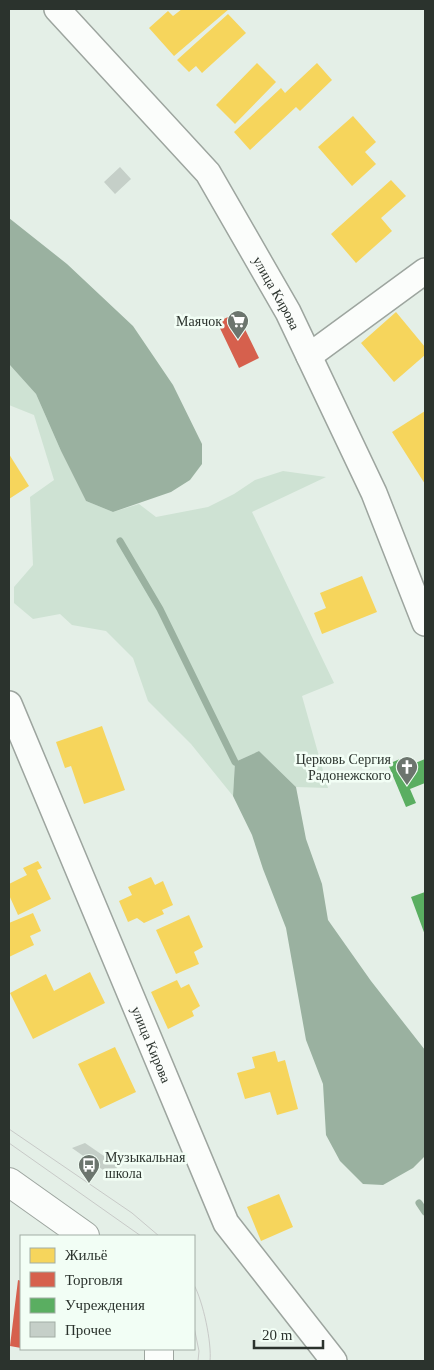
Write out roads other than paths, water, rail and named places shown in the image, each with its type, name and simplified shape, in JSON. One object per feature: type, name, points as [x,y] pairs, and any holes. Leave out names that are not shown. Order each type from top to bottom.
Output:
[{"type":"main road","points":[[9,1182],[83,1235]]},
{"type":"street","name":"улица Кирова","points":[[58,9],[208,173],[288,312],[374,493],[425,623]]},
{"type":"street","points":[[309,356],[425,271]]},
{"type":"street","name":"улица Кирова","points":[[9,704],[226,1222],[334,1361]]},
{"type":"waterway","points":[[120,541],[160,609],[235,762]]},
{"type":"waterway","points":[[419,1203],[425,1212]]},
{"type":"tram line","points":[[9,1129],[132,1213],[158,1235]]},
{"type":"tram line","points":[[9,1143],[140,1235]]},
{"type":"tram line","points":[[195,1287],[201,1301],[206,1322],[210,1344],[210,1361]]},
{"type":"tram line","points":[[195,1332],[199,1351],[198,1361]]},
{"type":"place","name":"Маячок","points":[[238,340]]},
{"type":"place","name":"Церковь Сергия Радонежского","points":[[407,786]]},
{"type":"place","name":"Музыкальная школа","points":[[89,1184]]}]
